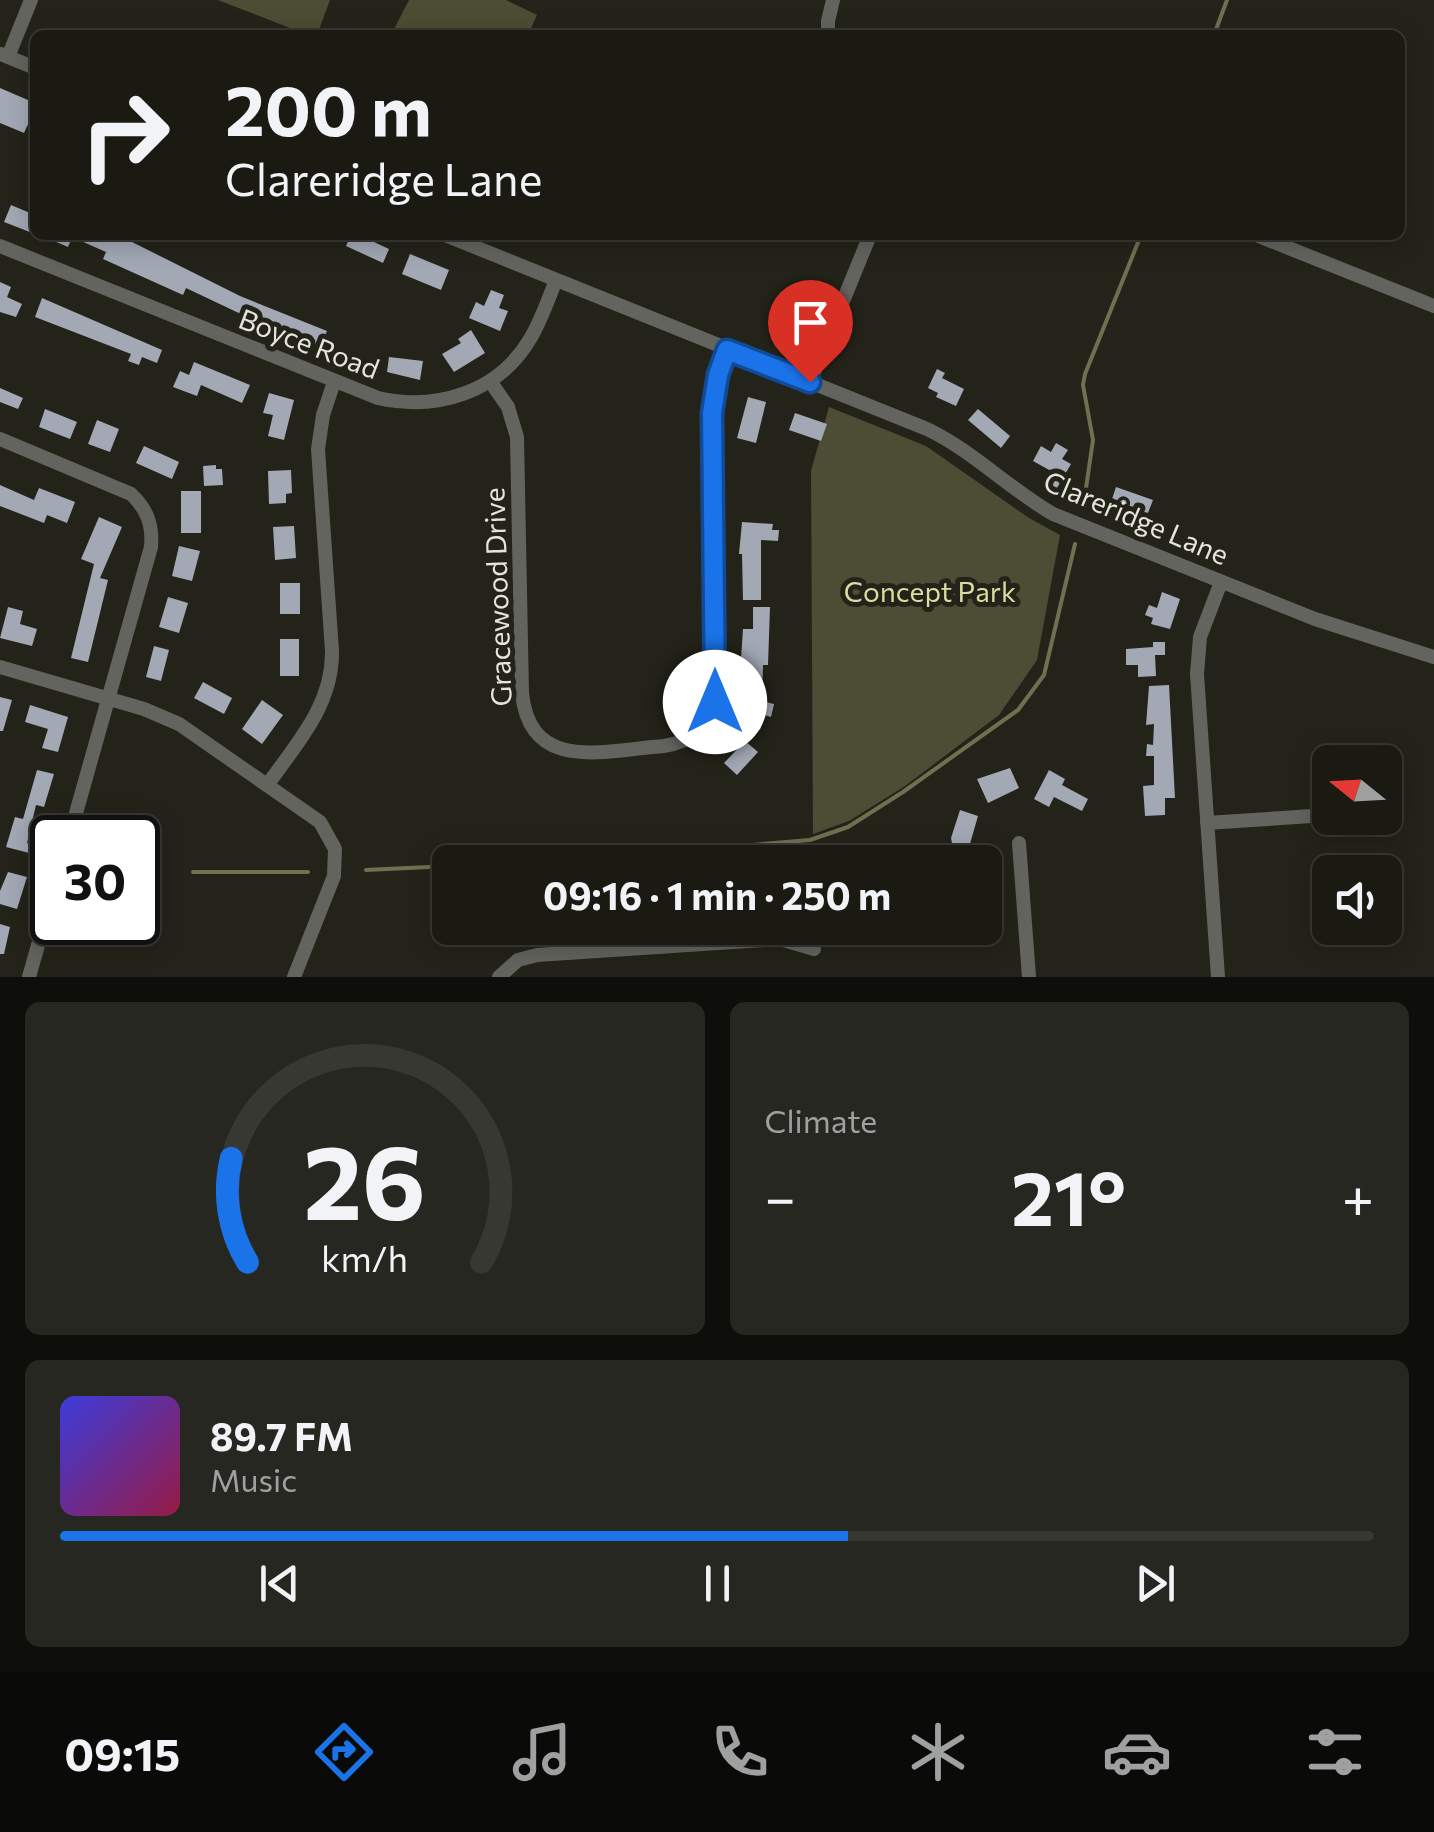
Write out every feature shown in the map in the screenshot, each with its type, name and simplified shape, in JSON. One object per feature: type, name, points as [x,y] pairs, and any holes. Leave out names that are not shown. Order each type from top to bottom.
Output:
[{"type":"street","points":[[30,66],[4,56],[31,0]]},
{"type":"street","points":[[828,30],[833,0]]},
{"type":"street","name":"Clareridge Lane","points":[[457,240],[951,441],[1052,514],[1315,618],[1434,658]]},
{"type":"street","points":[[810,382],[868,240]]},
{"type":"street","points":[[1269,240],[1434,306]]},
{"type":"street","name":"Boyce Road","points":[[0,246],[334,382],[378,398],[416,404],[452,398],[490,381],[510,364],[530,338],[556,280]]},
{"type":"street","name":"Gracewood Drive","points":[[490,381],[508,407],[517,437],[522,693],[529,725],[546,743],[566,751],[664,746],[678,744],[700,731],[715,702],[712,413],[727,350]]},
{"type":"street","points":[[268,784],[318,713],[330,682],[332,651],[318,449],[323,415],[334,382]]},
{"type":"street","points":[[0,439],[120,488],[139,501],[150,523],[151,547],[76,815]]},
{"type":"street","points":[[1218,977],[1197,656],[1205,619],[1221,582]]},
{"type":"street","points":[[0,667],[180,724],[320,822],[335,849],[334,876],[294,977]]},
{"type":"street","points":[[1208,823],[1312,816]]},
{"type":"street","points":[[1019,843],[1029,977]]},
{"type":"street","points":[[499,977],[518,960],[538,956],[780,939],[814,950]]},
{"type":"street","points":[[29,977],[38,945]]},
{"type":"green space","points":[[218,0],[330,0],[319,30],[295,30]]},
{"type":"green space","points":[[409,0],[506,0],[537,15],[530,30],[394,30]]},
{"type":"green space","name":"Concept Park","points":[[829,407],[926,446],[1060,535],[1037,660],[999,715],[905,786],[849,821],[813,834],[811,471]]},
{"type":"building","points":[[0,88],[30,101],[30,122],[24,133],[0,123]]},
{"type":"building","points":[[11,205],[30,213],[30,232],[4,222]]},
{"type":"building","points":[[52,240],[71,240],[68,247]]},
{"type":"building","points":[[79,240],[128,240],[240,296],[327,331],[320,348],[244,318],[186,288],[183,295],[103,259],[106,252]]},
{"type":"building","points":[[349,240],[370,240],[389,249],[383,263],[346,246]]},
{"type":"building","points":[[410,254],[449,270],[441,290],[402,274]]},
{"type":"building","points":[[0,282],[11,287],[7,297],[22,304],[16,317],[0,312]]},
{"type":"building","points":[[491,290],[504,295],[499,308],[508,311],[500,331],[469,318],[476,302],[484,306]]},
{"type":"building","points":[[42,298],[162,350],[157,363],[142,357],[139,365],[128,361],[131,354],[35,317]]},
{"type":"building","points":[[471,330],[485,353],[454,372],[442,354],[461,343],[458,339]]},
{"type":"building","points":[[389,357],[423,361],[420,380],[387,372]]},
{"type":"building","points":[[194,362],[250,385],[242,403],[201,385],[197,396],[173,387],[180,371],[189,375]]},
{"type":"building","points":[[937,369],[945,373],[942,378],[964,389],[956,406],[936,397],[938,393],[928,388]]},
{"type":"building","points":[[0,388],[23,398],[18,409],[0,402]]},
{"type":"building","points":[[269,393],[294,400],[284,440],[268,436],[273,415],[263,413]]},
{"type":"building","points":[[748,397],[766,402],[756,443],[737,438]]},
{"type":"building","points":[[45,409],[77,422],[70,439],[39,427]]},
{"type":"building","points":[[978,409],[1010,436],[1001,448],[968,420]]},
{"type":"building","points":[[795,413],[827,424],[821,441],[789,430]]},
{"type":"building","points":[[97,420],[119,429],[110,452],[88,444]]},
{"type":"building","points":[[1056,443],[1068,450],[1062,459],[1071,464],[1057,488],[1045,482],[1051,471],[1033,461],[1041,446],[1051,452]]},
{"type":"building","points":[[144,446],[179,462],[172,479],[136,463]]},
{"type":"building","points":[[216,465],[216,469],[222,469],[223,485],[204,486],[203,466]]},
{"type":"building","points":[[291,470],[292,493],[286,494],[286,503],[269,504],[268,471]]},
{"type":"building","points":[[0,485],[34,500],[39,488],[75,502],[67,523],[47,515],[44,523],[0,506]]},
{"type":"building","points":[[1116,487],[1153,500],[1146,518],[1110,505]]},
{"type":"building","points":[[181,491],[201,491],[201,533],[181,533]]},
{"type":"building","points":[[99,517],[122,527],[100,578],[108,580],[88,662],[71,658],[94,564],[81,559]]},
{"type":"building","points":[[742,522],[773,524],[772,530],[779,530],[778,541],[761,540],[761,600],[743,600],[739,554]]},
{"type":"building","points":[[294,526],[296,558],[275,560],[273,527]]},
{"type":"building","points":[[179,546],[200,551],[192,581],[172,576]]},
{"type":"building","points":[[280,583],[300,583],[300,614],[280,614]]},
{"type":"building","points":[[1162,592],[1180,599],[1170,629],[1151,624],[1153,618],[1145,615],[1149,605],[1157,608]]},
{"type":"building","points":[[168,597],[188,603],[179,633],[159,627]]},
{"type":"building","points":[[8,607],[23,611],[20,624],[37,629],[32,646],[0,638]]},
{"type":"building","points":[[753,607],[770,607],[762,701],[774,704],[771,717],[764,715],[760,730],[745,725],[747,716],[743,715],[751,688],[743,687],[744,673],[740,673],[743,629],[753,629]]},
{"type":"building","points":[[280,639],[299,639],[299,676],[280,676]]},
{"type":"building","points":[[1153,642],[1165,642],[1165,655],[1155,655],[1156,676],[1138,677],[1138,665],[1126,665],[1126,649],[1153,647]]},
{"type":"building","points":[[154,646],[169,650],[161,681],[146,677]]},
{"type":"building","points":[[203,682],[232,698],[224,714],[194,698]]},
{"type":"building","points":[[1169,685],[1175,798],[1165,798],[1165,815],[1145,816],[1143,786],[1154,785],[1154,756],[1146,756],[1147,744],[1153,745],[1154,724],[1146,725],[1149,686]]},
{"type":"building","points":[[0,697],[12,700],[3,731],[0,731]]},
{"type":"building","points":[[262,700],[283,715],[262,744],[242,729]]},
{"type":"building","points":[[30,705],[68,717],[58,752],[42,748],[48,729],[25,722]]},
{"type":"building","points":[[745,741],[758,752],[737,775],[724,763]]},
{"type":"building","points":[[1010,768],[1019,788],[988,803],[977,779]]},
{"type":"building","points":[[37,770],[54,774],[44,807],[36,805],[34,815],[30,815],[30,853],[6,847],[15,817],[23,819]]},
{"type":"building","points":[[1049,770],[1065,779],[1062,785],[1088,799],[1082,811],[1054,797],[1049,807],[1034,799]]},
{"type":"building","points":[[960,810],[978,816],[970,845],[952,845]]},
{"type":"building","points":[[8,872],[27,877],[17,909],[0,904],[0,891]]},
{"type":"building","points":[[0,924],[10,927],[4,954],[0,954]]},
{"type":"waterway","points":[[1216,30],[1227,0]]},
{"type":"waterway","points":[[1084,502],[1093,440],[1083,385],[1085,374],[1139,240]]},
{"type":"waterway","points":[[752,845],[810,840],[848,827],[1018,710],[1044,675],[1075,544]]},
{"type":"waterway","points":[[366,870],[432,867]]},
{"type":"waterway","points":[[193,872],[308,872]]},
{"type":"route","points":[[715,702],[712,413],[718,375],[727,350],[810,382]]}]
